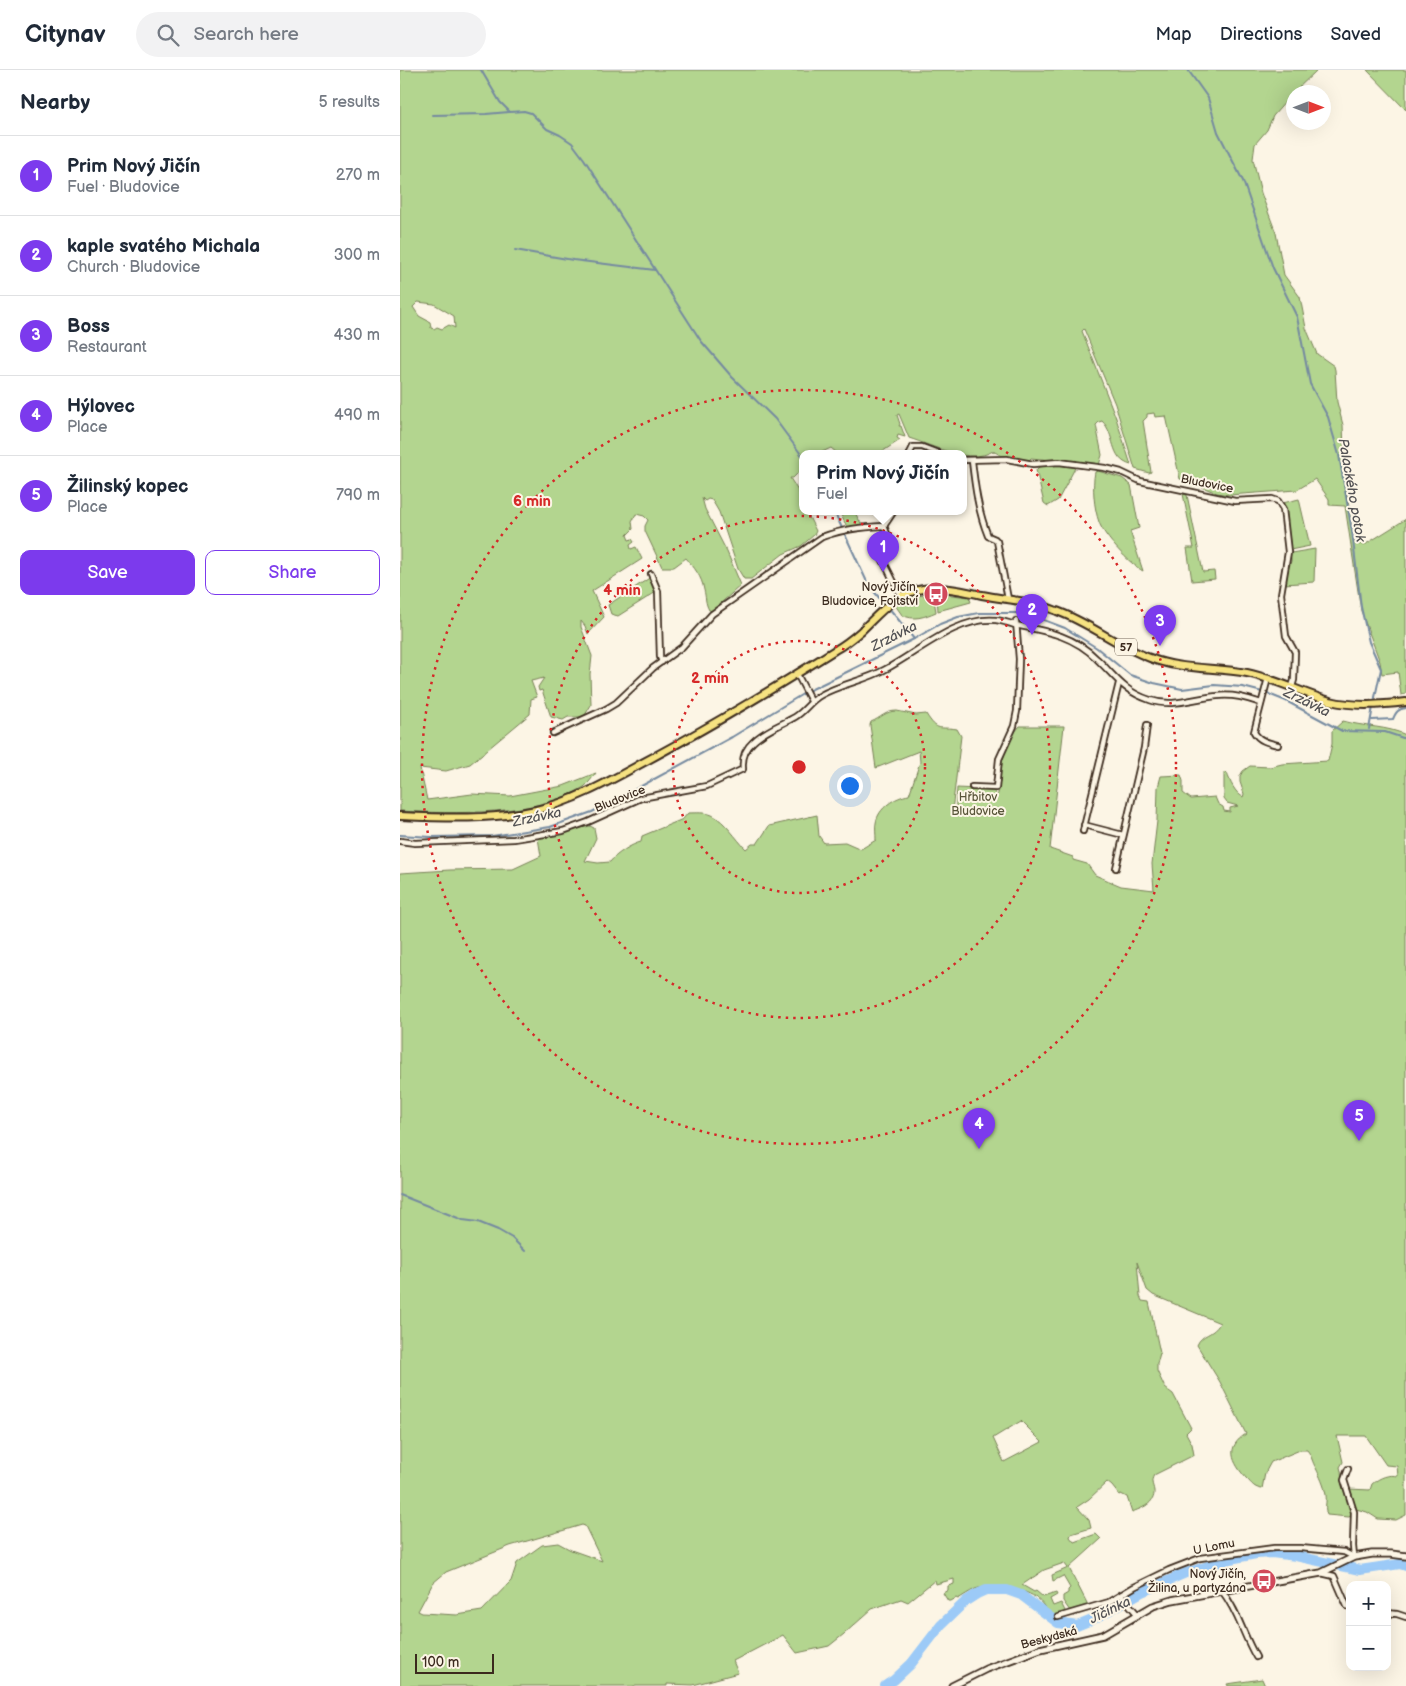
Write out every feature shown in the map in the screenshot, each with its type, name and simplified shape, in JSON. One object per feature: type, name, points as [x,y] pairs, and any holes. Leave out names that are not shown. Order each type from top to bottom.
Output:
[{"type":"main road","name":"57","points":[[400,816],[455,818],[491,816],[523,812],[557,804],[600,785],[660,753],[796,674],[851,639],[886,606],[901,596],[919,590],[936,588],[958,590],[1057,610],[1153,660],[1170,664],[1238,671],[1268,678],[1336,702],[1373,705],[1406,702]]},
{"type":"street","points":[[912,450],[913,447],[922,447],[930,450]]},
{"type":"street","name":"Bludovice","points":[[967,460],[998,459],[1033,464],[1059,462],[1105,468],[1121,472],[1140,481],[1235,501],[1272,499],[1278,501],[1283,509],[1288,552],[1280,594],[1286,636],[1295,652],[1292,687]]},
{"type":"street","points":[[972,461],[980,514],[988,536],[997,541],[1008,600]]},
{"type":"street","points":[[884,526],[891,515]]},
{"type":"street","points":[[553,733],[606,709],[682,647],[712,614],[822,538],[864,526],[884,526]]},
{"type":"street","points":[[884,526],[888,536],[882,556],[901,596]]},
{"type":"street","points":[[651,574],[658,591],[660,657],[662,662]]},
{"type":"street","name":"Bludovice","points":[[400,842],[514,839],[563,831],[641,798],[707,786],[743,769],[745,753],[753,742],[806,708],[810,700],[883,671],[929,643],[960,627],[975,622],[996,620],[1053,632],[1083,647],[1097,658],[1119,683],[1151,701],[1182,703],[1227,695],[1262,701]]},
{"type":"street","points":[[972,787],[996,788],[999,759],[1014,726],[1019,659],[1016,623]]},
{"type":"street","points":[[796,674],[810,700]]},
{"type":"street","points":[[1268,678],[1254,733],[1265,742],[1278,746]]},
{"type":"street","points":[[1083,831],[1119,683]]},
{"type":"street","points":[[1116,868],[1148,725]]},
{"type":"street","points":[[1084,825],[1123,835]]},
{"type":"street","points":[[1348,1469],[1344,1480],[1354,1512],[1352,1558],[1372,1554],[1406,1556]]},
{"type":"street","name":"U Lomu","points":[[1058,1617],[1109,1602],[1169,1570],[1200,1558],[1274,1548],[1300,1548],[1344,1552],[1352,1558]]},
{"type":"street","name":"Beskydská","points":[[952,1686],[986,1669],[1040,1649],[1104,1635],[1153,1606],[1172,1600],[1323,1572],[1352,1558]]},
{"type":"street","points":[[1323,1572],[1334,1576],[1346,1604]]},
{"type":"street","points":[[1222,1591],[1235,1610],[1246,1640],[1256,1657]]},
{"type":"street","points":[[1121,1595],[1138,1615]]},
{"type":"street","points":[[1391,1614],[1406,1617]]},
{"type":"green space","points":[[400,70],[1317,70],[1301,85],[1286,85],[1286,101],[1273,116],[1267,130],[1255,144],[1253,159],[1261,193],[1276,233],[1284,275],[1300,297],[1306,328],[1317,354],[1334,366],[1337,402],[1343,425],[1345,476],[1353,540],[1356,544],[1366,544],[1406,519],[1406,694],[1401,695],[1398,672],[1382,674],[1380,662],[1361,611],[1345,506],[1329,505],[1329,499],[1315,479],[1297,490],[1229,495],[1217,493],[1199,484],[1180,479],[1166,416],[1155,417],[1154,413],[1147,414],[1143,421],[1151,472],[1135,469],[1115,404],[1084,329],[1082,331],[1116,418],[1131,465],[1119,457],[1102,421],[1096,425],[1102,455],[1099,465],[1077,462],[1076,460],[1073,462],[1031,458],[1027,462],[1004,457],[993,451],[984,455],[974,456],[967,455],[967,450],[943,450],[909,438],[899,414],[897,415],[899,426],[901,426],[905,437],[898,435],[897,438],[900,440],[885,450],[833,450],[831,448],[827,450],[799,450],[799,472],[793,478],[790,478],[799,493],[799,515],[808,515],[816,531],[801,546],[783,554],[751,579],[744,579],[738,569],[719,512],[712,500],[708,499],[705,501],[702,498],[705,509],[741,585],[712,611],[709,610],[703,585],[692,565],[686,558],[674,567],[662,567],[645,531],[648,520],[644,516],[636,514],[632,521],[633,529],[627,535],[629,540],[632,539],[634,542],[630,545],[631,549],[636,547],[642,559],[592,591],[604,617],[588,634],[581,621],[581,627],[592,656],[590,674],[591,705],[585,715],[568,717],[563,720],[551,717],[542,690],[539,691],[538,687],[544,678],[531,681],[537,697],[531,699],[530,714],[470,764],[446,771],[420,768],[427,800],[472,794],[510,796],[563,786],[596,773],[584,787],[544,803],[495,811],[400,811]],"holes":[[[418,302],[434,304],[454,316],[455,328],[449,325],[442,329],[437,327],[431,328],[430,322],[419,316],[413,307]]]},
{"type":"green space","points":[[1367,70],[1406,70],[1406,110]]},
{"type":"green space","points":[[1040,466],[1075,466],[1058,500],[1048,506],[1044,503],[1036,470]]},
{"type":"green space","points":[[1098,471],[1122,478],[1131,485],[1139,528],[1130,531],[1143,571],[1118,549],[1106,535],[1099,522],[1094,490],[1095,472]]},
{"type":"green space","points":[[1183,494],[1187,495],[1203,572],[1214,571],[1215,579],[1192,581],[1187,548],[1194,548]]},
{"type":"green space","points":[[1299,499],[1310,546],[1290,550],[1283,503]]},
{"type":"green space","points":[[841,515],[856,515],[862,525],[847,527]]},
{"type":"green space","points":[[1315,549],[1314,582],[1284,584],[1291,561],[1291,553]]},
{"type":"green space","points":[[651,577],[656,592],[618,616],[611,614],[608,605]]},
{"type":"green space","points":[[944,594],[969,597],[971,602],[938,611],[937,597]]},
{"type":"green space","points":[[925,595],[928,598],[934,599],[936,612],[923,617],[911,618],[902,615],[895,605],[915,596]]},
{"type":"green space","name":"Hřbitov Bludovice","points":[[893,711],[916,715],[926,714],[936,726],[957,729],[961,736],[952,811],[955,816],[957,788],[995,790],[995,796],[998,794],[1001,767],[1006,749],[1020,726],[1064,726],[1050,849],[1073,857],[1073,860],[1087,864],[1095,875],[1121,886],[1154,890],[1152,864],[1157,821],[1158,787],[1161,776],[1181,775],[1183,793],[1191,799],[1215,797],[1224,811],[1230,812],[1230,808],[1238,806],[1227,803],[1224,799],[1224,772],[1227,773],[1235,790],[1243,797],[1240,776],[1250,766],[1270,767],[1282,764],[1328,761],[1332,744],[1332,731],[1343,721],[1391,730],[1406,735],[1406,1515],[1396,1520],[1378,1519],[1367,1512],[1356,1509],[1349,1489],[1370,1490],[1372,1484],[1381,1478],[1391,1475],[1398,1476],[1397,1466],[1386,1465],[1366,1436],[1337,1436],[1343,1462],[1340,1467],[1342,1484],[1351,1507],[1351,1516],[1349,1517],[1327,1515],[1324,1487],[1307,1450],[1300,1450],[1271,1462],[1265,1473],[1262,1489],[1252,1484],[1237,1466],[1233,1455],[1235,1444],[1246,1434],[1220,1382],[1197,1345],[1202,1338],[1214,1330],[1220,1323],[1153,1295],[1147,1290],[1137,1262],[1140,1296],[1142,1301],[1149,1302],[1160,1353],[1157,1371],[1165,1388],[1173,1394],[1191,1428],[1186,1433],[1192,1444],[1194,1455],[1154,1475],[1152,1481],[1154,1495],[1147,1505],[1140,1509],[1132,1512],[1127,1497],[1119,1495],[1107,1482],[1089,1499],[1077,1507],[1089,1520],[1091,1528],[1071,1534],[1070,1537],[1074,1542],[1096,1534],[1101,1539],[1069,1568],[1089,1607],[1070,1611],[1063,1601],[1063,1596],[1068,1593],[1070,1588],[1063,1576],[1053,1581],[1052,1575],[1068,1568],[1064,1563],[1044,1570],[1022,1585],[1034,1592],[1036,1591],[1043,1597],[1056,1593],[1057,1595],[1050,1599],[1053,1606],[1061,1603],[1066,1613],[1054,1617],[1035,1597],[1023,1591],[1006,1588],[989,1587],[975,1589],[958,1599],[948,1601],[943,1593],[948,1590],[948,1586],[954,1584],[954,1579],[936,1584],[935,1580],[908,1602],[901,1599],[872,1609],[829,1646],[797,1653],[783,1635],[733,1661],[738,1673],[693,1685],[400,1686],[400,873],[513,869],[541,856],[538,838],[590,826],[594,828],[596,838],[585,861],[610,862],[624,850],[641,842],[642,836],[683,819],[688,813],[706,813],[717,818],[746,849],[752,844],[757,844],[769,826],[817,815],[819,836],[824,843],[845,842],[861,849],[876,840],[877,818],[884,808],[898,798],[909,795],[920,762],[919,751],[876,768],[870,725],[871,722]],"holes":[[[1021,1421],[1042,1442],[1004,1462],[993,1438]],[[582,1525],[585,1526],[602,1561],[571,1550],[558,1543],[542,1545],[517,1563],[511,1581],[482,1611],[457,1615],[422,1613],[418,1611],[433,1583],[446,1572],[510,1546]]]},
{"type":"green space","points":[[1262,1679],[1265,1686],[1228,1686],[1227,1684]]},
{"type":"waterway","points":[[481,70],[500,102],[510,112],[524,111],[531,113],[547,129],[572,143],[701,341],[732,377],[775,419],[799,452]]},
{"type":"waterway","name":"Palackého potok","points":[[1188,70],[1208,98],[1218,132],[1243,181],[1273,268],[1297,317],[1310,384],[1328,417],[1339,455],[1352,532],[1361,607],[1369,642],[1381,669],[1374,702]]},
{"type":"waterway","points":[[432,115],[509,112]]},
{"type":"waterway","points":[[515,250],[573,260],[655,270]]},
{"type":"waterway","points":[[836,515],[868,584],[885,605]]},
{"type":"waterway","points":[[889,608],[914,639]]},
{"type":"waterway","name":"Zrzávka","points":[[400,835],[431,837],[492,836],[550,827],[592,812],[732,737],[806,692],[914,639],[940,624],[958,617],[979,613],[1017,613],[1065,628],[1097,648],[1130,675],[1154,683],[1182,689],[1214,685],[1243,687],[1286,701],[1342,731],[1385,732],[1406,739]]},
{"type":"waterway","name":"Palackého potok","points":[[1369,729],[1373,707]]},
{"type":"waterway","points":[[1372,720],[1393,719],[1398,711],[1406,708]]},
{"type":"waterway","points":[[400,1195],[463,1220],[478,1222],[498,1230],[512,1238],[525,1251]]},
{"type":"waterway","name":"Jičínka","points":[[885,1686],[911,1664],[941,1625],[966,1601],[986,1590],[1007,1590],[1021,1595],[1058,1623],[1077,1626],[1094,1619],[1142,1592],[1186,1573],[1230,1559],[1256,1554],[1272,1553],[1296,1556],[1360,1570],[1400,1564],[1406,1566]]},
{"type":"place","name":"Prim Nový Jičín","points":[[883,572]]},
{"type":"place","name":"Nový Jičín, Bludovice, Fojtství","points":[[936,594]]},
{"type":"place","name":"kaple svatého Michala","points":[[1032,635]]},
{"type":"place","name":"Boss","points":[[1160,646]]},
{"type":"place","name":"Žilinský kopec","points":[[1359,1141]]},
{"type":"place","name":"Hýlovec","points":[[979,1149]]},
{"type":"place","name":"Nový Jičín, Žilina, u partyzána","points":[[1264,1581]]}]
